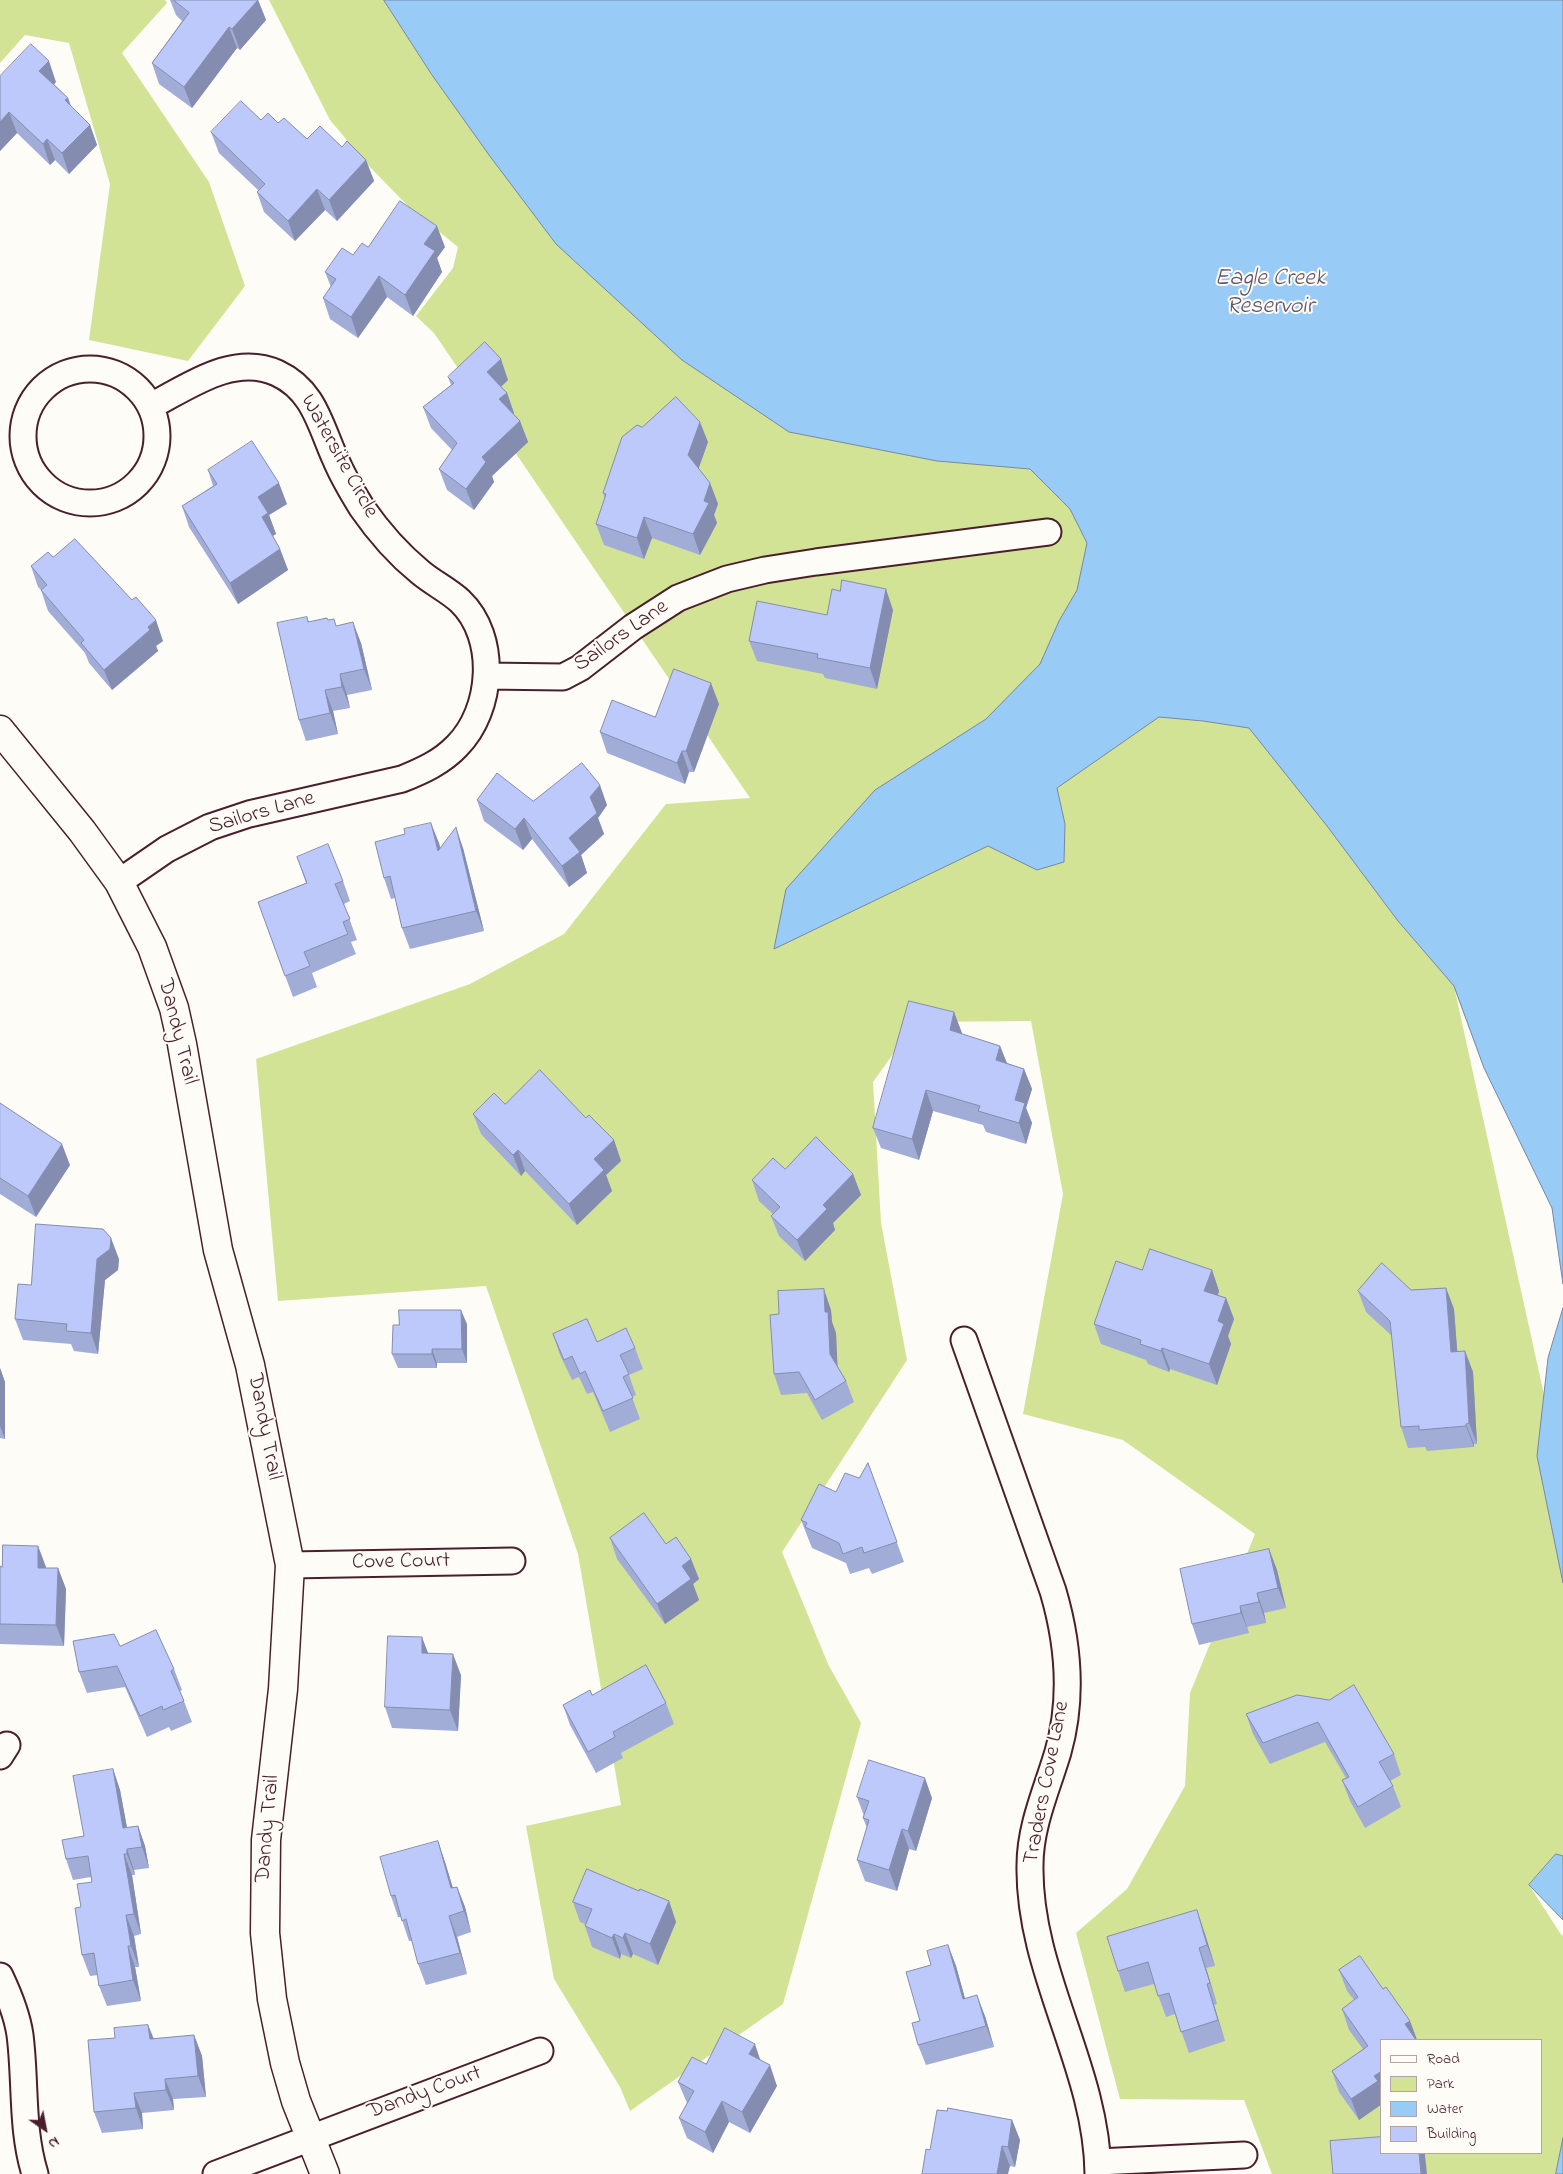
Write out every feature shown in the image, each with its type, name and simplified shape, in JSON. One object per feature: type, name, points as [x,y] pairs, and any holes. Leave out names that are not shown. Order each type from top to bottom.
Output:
[{"type":"street","name":"Watersite Circle","points":[[150,406],[224,370],[264,369],[277,373],[300,389],[316,409],[335,459],[368,516],[412,565],[461,602],[470,615],[483,642],[486,676]]},
{"type":"street","points":[[75,371],[106,371],[123,378],[136,387],[150,406],[157,426],[154,457],[145,476],[121,496],[91,504],[71,501],[44,485],[31,469],[24,450],[25,419],[33,400],[56,379],[75,371]]},
{"type":"street","name":"Sailors Lane","points":[[119,882],[167,849],[210,827],[249,814],[402,779],[426,769],[448,754],[466,736],[478,713],[486,676],[563,677],[580,668],[633,627],[678,598],[727,579],[765,570],[816,562],[1048,532]]},
{"type":"street","name":"Dandy Trail","points":[[0,730],[82,831],[119,882],[152,946],[174,1008],[185,1058],[218,1250],[250,1364],[290,1565],[283,1689],[266,1840],[264,1907],[272,1999],[288,2076],[321,2173]]},
{"type":"street","name":"Traders Cove Lane","points":[[964,1340],[1053,1591],[1063,1632],[1066,1670],[1065,1713],[1058,1750],[1040,1807],[1034,1834],[1030,1864],[1031,1895],[1038,1938],[1092,2114],[1098,2168]]},
{"type":"street","name":"Cove Court","points":[[290,1565],[512,1561]]},
{"type":"street","points":[[0,1976],[13,2004],[20,2035],[26,2126],[36,2174]]},
{"type":"street","name":"Dandy Court","points":[[216,2174],[309,2137],[540,2051]]},
{"type":"street","points":[[1098,2168],[1244,2155]]},
{"type":"green space","points":[[0,0],[165,0],[167,3],[122,53],[209,182],[245,286],[188,361],[89,340],[110,184],[69,43],[25,35],[0,63]]},
{"type":"green space","points":[[269,0],[1563,0],[1563,1284],[1552,1208],[1484,1068],[1455,991],[1563,1481],[1563,1856],[1555,1855],[1529,1885],[1562,1936],[1563,1933],[1563,2174],[1272,2174],[1244,2100],[1120,2099],[1076,1933],[1127,1889],[1185,1786],[1190,1693],[1255,1534],[1123,1440],[1023,1414],[1063,1194],[1031,1021],[916,1022],[873,1082],[881,1223],[907,1360],[782,1552],[828,1664],[861,1723],[783,2004],[630,2111],[620,2087],[554,1979],[526,1826],[621,1805],[578,1554],[486,1286],[278,1301],[256,1059],[470,984],[564,934],[666,804],[750,798],[434,333],[416,316],[453,268],[458,247],[409,207],[368,165],[330,120]]},
{"type":"water","name":"Eagle Creek Reservoir","points":[[384,0],[1563,0],[1563,1284],[1552,1208],[1484,1068],[1454,986],[1398,921],[1327,826],[1249,728],[1159,717],[1057,788],[1065,824],[1064,862],[1037,870],[988,846],[774,949],[786,889],[875,790],[986,719],[1040,664],[1059,621],[1077,590],[1087,543],[1070,509],[1030,469],[937,461],[789,432],[682,360],[556,244],[432,75]]},
{"type":"water","points":[[1563,1308],[1563,1583],[1537,1456],[1548,1358]]},
{"type":"water","points":[[1556,1854],[1563,1856],[1563,1920],[1529,1885]]},
{"type":"water","points":[[1563,2138],[1563,2174],[1556,2174]]},
{"type":"building","points":[[174,0],[258,0],[232,29],[229,27],[184,87],[152,63],[189,13]]},
{"type":"building","points":[[31,44],[49,61],[39,71],[68,98],[65,100],[90,125],[62,153],[47,139],[43,144],[9,112],[0,122],[0,76]]},
{"type":"building","points":[[241,101],[261,120],[268,113],[278,123],[284,118],[307,139],[320,126],[342,147],[347,141],[366,160],[329,200],[317,189],[288,221],[257,192],[265,184],[211,132]]},
{"type":"building","points":[[400,201],[437,226],[424,244],[435,251],[405,295],[379,276],[351,317],[323,298],[336,279],[325,272],[342,248],[353,255],[362,243],[368,247]]},
{"type":"building","points":[[485,342],[501,359],[487,372],[507,393],[499,399],[520,421],[482,457],[486,462],[466,489],[439,469],[457,443],[423,407],[454,383],[448,377]]},
{"type":"building","points":[[676,397],[700,422],[688,455],[710,483],[704,501],[709,503],[693,534],[644,517],[637,538],[596,524],[606,494],[603,493],[622,437],[637,425],[642,427]]},
{"type":"building","points":[[252,441],[279,483],[258,497],[268,513],[262,517],[280,549],[230,583],[182,506],[217,484],[208,470]]},
{"type":"building","points":[[75,539],[132,600],[136,597],[156,620],[148,627],[150,630],[104,670],[81,643],[84,640],[41,590],[47,585],[31,566],[48,552],[53,557]]},
{"type":"building","points":[[842,580],[886,589],[870,668],[817,658],[818,654],[749,641],[757,601],[827,615],[832,589],[840,591]]},
{"type":"building","points":[[307,617],[308,622],[327,618],[328,620],[334,619],[336,626],[353,622],[364,669],[340,674],[342,687],[325,690],[330,713],[299,720],[277,623]]},
{"type":"building","points":[[674,669],[711,683],[686,751],[682,751],[677,763],[600,732],[612,700],[655,717]]},
{"type":"building","points":[[582,763],[600,785],[590,797],[597,813],[569,838],[580,852],[562,866],[524,818],[515,829],[477,800],[497,773],[533,801]]},
{"type":"building","points":[[431,823],[438,851],[456,827],[476,911],[402,928],[390,876],[384,878],[375,842],[405,834],[404,829]]},
{"type":"building","points":[[328,844],[343,881],[335,884],[350,919],[343,922],[348,934],[304,952],[310,966],[285,976],[258,902],[307,883],[297,857]]},
{"type":"building","points":[[909,1001],[954,1012],[950,1030],[1000,1046],[996,1060],[1024,1069],[1015,1100],[1025,1103],[1019,1123],[978,1111],[980,1106],[926,1090],[912,1139],[873,1128]]},
{"type":"building","points":[[540,1070],[586,1118],[589,1115],[614,1140],[594,1159],[604,1170],[569,1204],[518,1150],[513,1155],[473,1114],[494,1093],[505,1104]]},
{"type":"building","points":[[0,1103],[62,1144],[28,1196],[0,1178]]},
{"type":"building","points":[[816,1137],[853,1174],[823,1205],[827,1209],[797,1240],[771,1216],[780,1207],[752,1180],[773,1158],[785,1169]]},
{"type":"building","points":[[36,1224],[103,1229],[111,1238],[110,1249],[97,1259],[91,1333],[66,1331],[67,1324],[15,1319],[18,1284],[31,1285]]},
{"type":"building","points":[[1150,1249],[1212,1270],[1204,1291],[1226,1298],[1218,1321],[1224,1324],[1209,1364],[1162,1348],[1161,1351],[1140,1344],[1141,1340],[1094,1324],[1116,1261],[1142,1270]]},
{"type":"building","points":[[1382,1263],[1411,1290],[1446,1288],[1451,1352],[1465,1351],[1469,1423],[1466,1426],[1419,1430],[1419,1426],[1401,1427],[1390,1321],[1358,1291]]},
{"type":"building","points":[[824,1289],[825,1312],[828,1312],[830,1354],[846,1381],[815,1400],[799,1372],[774,1374],[770,1315],[779,1314],[778,1291]]},
{"type":"building","points":[[399,1310],[461,1310],[462,1349],[432,1349],[432,1354],[392,1354],[393,1325],[399,1325]]},
{"type":"building","points":[[587,1319],[597,1342],[626,1328],[635,1348],[620,1355],[629,1374],[623,1377],[633,1398],[603,1411],[585,1371],[580,1374],[572,1356],[564,1360],[553,1334]]},
{"type":"building","points":[[868,1463],[897,1542],[864,1553],[862,1547],[843,1554],[839,1543],[805,1527],[807,1523],[801,1520],[819,1484],[836,1492],[845,1473],[859,1478]]},
{"type":"building","points":[[644,1513],[666,1544],[676,1537],[691,1559],[682,1566],[691,1579],[657,1604],[610,1538]]},
{"type":"building","points":[[3,1545],[38,1546],[38,1568],[58,1568],[56,1625],[0,1624],[0,1566],[2,1567]]},
{"type":"building","points":[[1269,1549],[1278,1588],[1257,1593],[1259,1602],[1240,1606],[1241,1613],[1192,1624],[1180,1569]]},
{"type":"building","points":[[156,1630],[174,1669],[171,1671],[184,1701],[163,1710],[162,1706],[140,1716],[117,1666],[79,1672],[73,1641],[114,1634],[120,1646]]},
{"type":"building","points":[[388,1636],[422,1637],[422,1653],[453,1654],[450,1710],[385,1707]]},
{"type":"building","points":[[646,1665],[666,1703],[613,1732],[615,1737],[588,1752],[563,1705],[590,1690],[592,1695]]},
{"type":"building","points":[[1354,1685],[1394,1754],[1379,1762],[1393,1786],[1358,1807],[1342,1780],[1349,1777],[1318,1722],[1263,1743],[1246,1714],[1297,1695],[1329,1700]]},
{"type":"building","points":[[869,1760],[925,1778],[908,1831],[902,1829],[889,1870],[857,1860],[869,1820],[863,1818],[869,1801],[857,1797]]},
{"type":"building","points":[[113,1769],[123,1828],[138,1826],[142,1847],[127,1849],[127,1854],[124,1854],[134,1914],[126,1915],[131,1946],[128,1946],[133,1980],[99,1986],[94,1953],[82,1955],[75,1908],[81,1907],[77,1884],[92,1882],[88,1856],[66,1859],[62,1840],[84,1836],[73,1776]]},
{"type":"building","points":[[438,1841],[451,1888],[457,1887],[464,1911],[449,1916],[460,1953],[418,1964],[406,1919],[402,1921],[395,1895],[391,1896],[380,1857]]},
{"type":"building","points":[[587,1869],[639,1891],[640,1889],[669,1901],[650,1944],[625,1933],[623,1938],[614,1934],[612,1938],[585,1926],[592,1909],[573,1902]]},
{"type":"building","points":[[1197,1910],[1207,1945],[1199,1948],[1210,1983],[1207,1984],[1218,2020],[1181,2032],[1169,1993],[1158,1996],[1148,1962],[1118,1971],[1107,1937]]},
{"type":"building","points":[[948,1945],[963,1999],[977,1995],[986,2026],[918,2045],[912,2023],[920,2021],[906,1972],[931,1965],[927,1951]]},
{"type":"building","points":[[1360,1956],[1383,1989],[1386,1987],[1410,2021],[1405,2024],[1415,2039],[1380,2039],[1380,2072],[1374,2076],[1378,2081],[1351,2099],[1332,2071],[1368,2046],[1342,2009],[1358,1997],[1339,1970]]},
{"type":"building","points":[[148,2025],[150,2039],[194,2035],[198,2076],[165,2079],[166,2090],[134,2093],[136,2108],[94,2112],[88,2040],[115,2038],[114,2028]]},
{"type":"building","points":[[725,2028],[755,2044],[749,2054],[770,2065],[742,2112],[722,2101],[705,2132],[679,2118],[694,2091],[678,2082],[692,2057],[706,2064]]},
{"type":"building","points":[[948,2108],[1012,2120],[1008,2147],[1002,2146],[997,2174],[922,2174],[926,2149],[930,2150],[937,2110],[947,2111]]},
{"type":"building","points":[[1380,2137],[1380,2154],[1419,2154],[1421,2174],[1333,2174],[1330,2141]]}]
